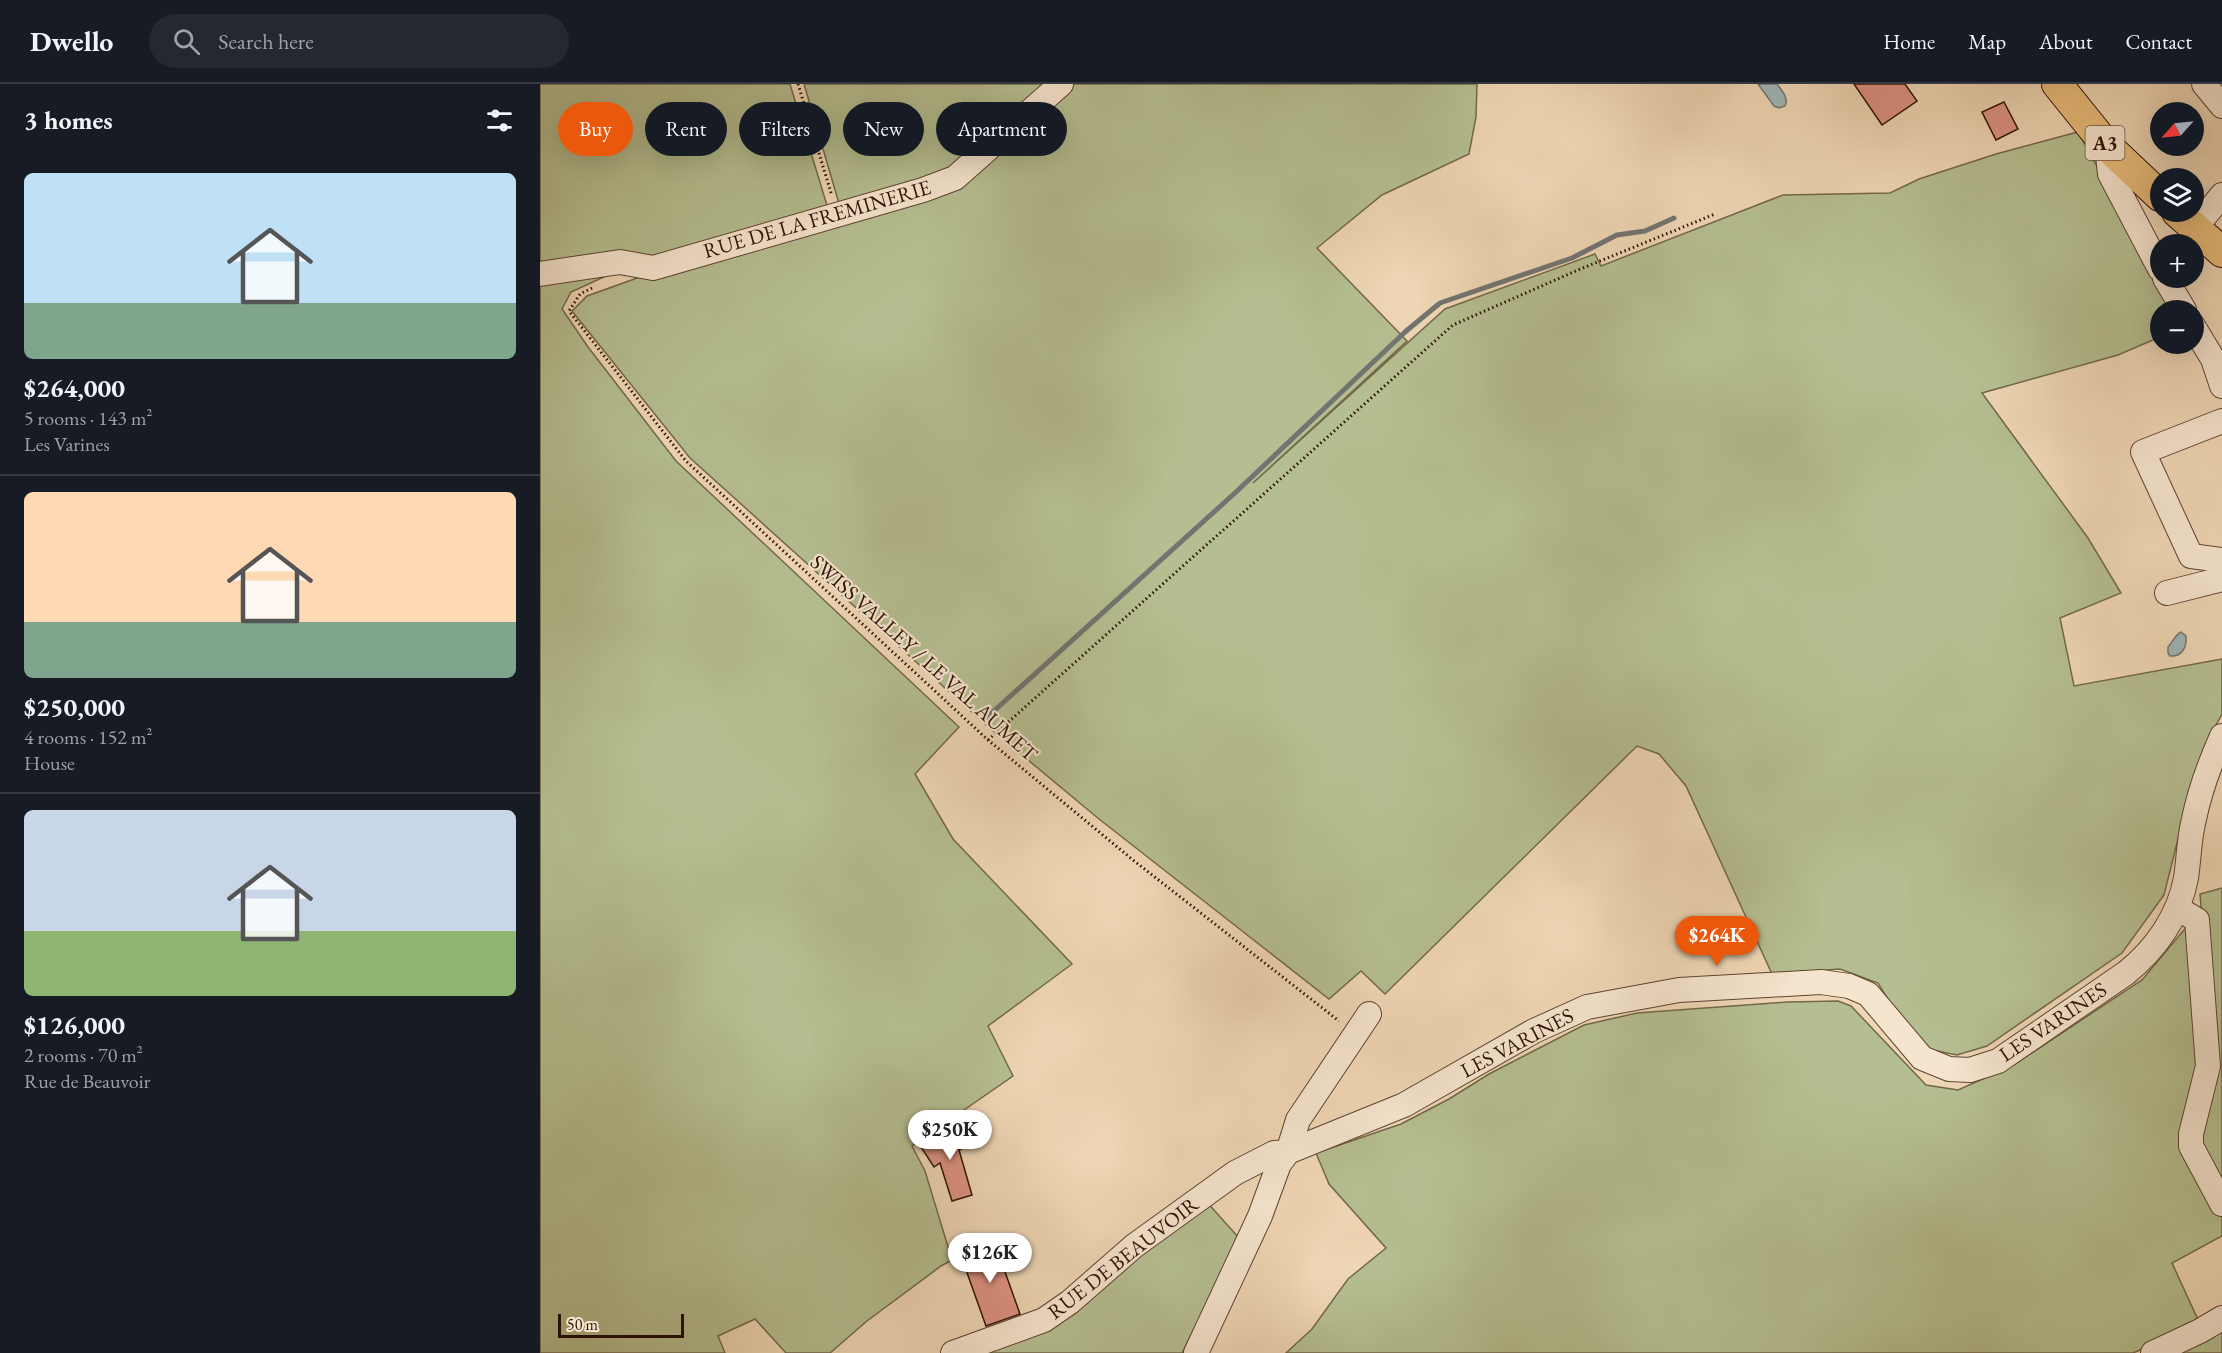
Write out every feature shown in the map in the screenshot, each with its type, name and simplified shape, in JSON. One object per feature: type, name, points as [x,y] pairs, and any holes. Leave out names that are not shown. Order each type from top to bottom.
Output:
[{"type":"main road","name":"A3","points":[[2057,84],[2107,146],[2150,186]]},
{"type":"main road","points":[[2188,222],[2222,252]]},
{"type":"street","name":"RUE DE LA FREMINERIE","points":[[540,274],[620,262],[652,268],[923,190],[955,177],[1061,84]]},
{"type":"street","points":[[2204,84],[2222,106]]},
{"type":"street","points":[[2107,146],[2110,174],[2150,250]]},
{"type":"street","points":[[2204,208],[2222,195]]},
{"type":"street","points":[[2204,345],[2222,386]]},
{"type":"street","points":[[2222,421],[2143,452],[2191,556],[2222,560]]},
{"type":"street","points":[[2167,592],[2222,579]]},
{"type":"street","name":"LES VARINES","points":[[1288,1152],[1404,1105],[1534,1031],[1587,1007],[1679,990],[1821,982],[1849,986],[1868,994],[1922,1058],[1949,1069],[1970,1070],[1998,1061],[2126,973],[2145,958],[2163,934],[2177,908],[2186,880],[2193,821],[2205,773],[2222,736]]},
{"type":"street","points":[[2177,908],[2197,920],[2208,1065],[2191,1134],[2192,1146],[2222,1204]]},
{"type":"street","points":[[1196,1353],[1260,1216],[1279,1164],[1288,1152],[1298,1120],[1362,1024]]},
{"type":"street","name":"RUE DE BEAUVOIR","points":[[953,1353],[1044,1320],[1070,1302],[1134,1246],[1235,1173],[1274,1153],[1288,1152]]},
{"type":"street","points":[[2153,1353],[2222,1318]]},
{"type":"path","points":[[798,84],[838,215]]},
{"type":"path","points":[[988,740],[1453,325],[1578,270],[1715,214]]},
{"type":"path","name":"SWISS VALLEY / LE VAL AUMET","points":[[597,285],[580,294],[569,311],[686,461],[988,740],[1133,860],[1362,1024]]},
{"type":"green space","points":[[540,84],[790,84],[795,102],[739,102],[739,156],[812,156],[829,212],[649,260],[540,269]]},
{"type":"green space","points":[[804,84],[1053,84],[1032,102],[936,102],[936,156],[968,156],[953,169],[840,207],[825,156],[831,156],[831,102],[809,102]]},
{"type":"green space","points":[[1067,84],[1477,84],[1476,117],[1469,154],[1382,195],[1317,248],[1407,341],[1253,483],[1445,309],[1595,254],[1601,266],[1783,195],[1890,193],[1919,179],[1996,154],[2078,132],[2150,261],[2150,288],[2165,288],[2171,300],[2150,300],[2150,341],[2118,355],[1982,393],[2088,538],[2121,593],[2060,618],[2074,686],[2222,659],[2222,714],[2187,803],[2164,895],[2122,953],[1987,1046],[1957,1055],[1927,1049],[1910,1035],[1878,983],[1840,969],[1772,974],[1686,786],[1659,754],[1637,746],[1385,994],[1361,971],[1329,999],[1099,819],[986,725],[690,458],[572,311],[587,296],[640,277],[936,196],[983,156],[1067,156],[1067,102],[1046,102]]},
{"type":"green space","points":[[608,275],[571,292],[562,309],[588,347],[676,461],[959,727],[915,774],[953,839],[1072,964],[988,1026],[1013,1076],[912,1146],[925,1171],[952,1260],[867,1321],[830,1353],[786,1353],[755,1319],[718,1336],[725,1353],[540,1353],[540,277]]},
{"type":"green space","points":[[2222,888],[2222,1190],[2197,1142],[2215,1071],[2200,894]]},
{"type":"green space","points":[[2188,925],[2202,1066],[2183,1143],[2222,1216],[2222,1236],[2172,1263],[2200,1324],[2133,1353],[1286,1353],[1312,1329],[1348,1279],[1386,1248],[1329,1184],[1316,1153],[1401,1124],[1449,1099],[1489,1074],[1584,1025],[1637,1013],[1787,1002],[1838,1001],[1851,1006],[1926,1085],[1958,1090],[2012,1066],[2142,980]]},
{"type":"green space","points":[[1205,1200],[1240,1239],[1182,1353],[969,1353],[1034,1332]]},
{"type":"green space","points":[[2222,1325],[2222,1353],[2169,1353]]},
{"type":"water","points":[[1758,84],[1777,84],[1786,97],[1785,106],[1779,108],[1774,106]]},
{"type":"water","points":[[2181,632],[2186,636],[2185,647],[2178,655],[2170,656],[2168,647]]},
{"type":"building","points":[[1854,84],[1905,84],[1917,101],[1882,125]]},
{"type":"building","points":[[2004,102],[2018,129],[1996,140],[1982,112]]},
{"type":"building","points":[[955,1125],[968,1145],[959,1150],[972,1195],[952,1201],[940,1163],[934,1167],[921,1147]]},
{"type":"building","points":[[994,1241],[1020,1314],[986,1326],[960,1253]]},
{"type":"waterway","points":[[984,720],[1236,492],[1405,332],[1440,303],[1572,258],[1617,235],[1645,231],[1674,218]]}]
